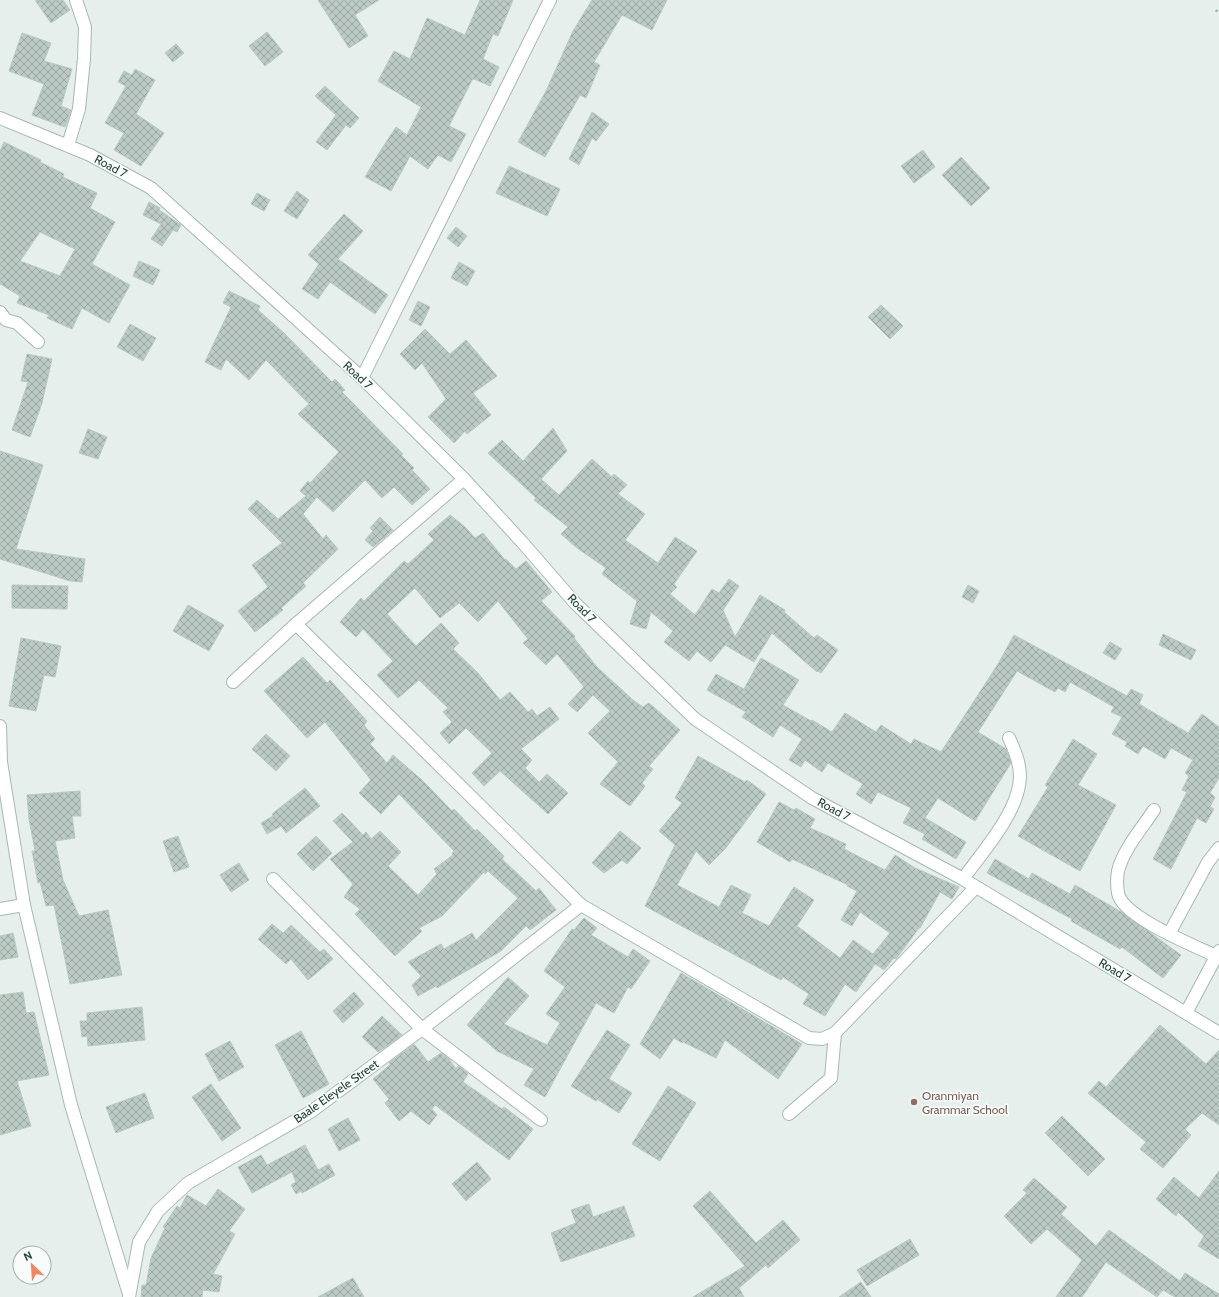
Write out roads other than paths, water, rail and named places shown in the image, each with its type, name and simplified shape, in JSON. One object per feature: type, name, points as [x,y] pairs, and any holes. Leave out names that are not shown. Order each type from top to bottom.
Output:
[{"type":"street","points":[[68,145],[79,109],[84,59],[85,27],[76,0]]},
{"type":"street","points":[[362,378],[550,0]]},
{"type":"street","name":"Road 7","points":[[0,118],[68,145],[151,188],[362,378],[464,479],[575,603],[695,719],[812,798],[963,879],[1219,1032]]},
{"type":"street","points":[[0,312],[6,320],[17,323],[38,342]]},
{"type":"street","points":[[233,682],[296,624],[464,479]]},
{"type":"street","points":[[296,624],[581,905],[809,1038],[822,1039],[835,1033],[976,887]]},
{"type":"street","points":[[0,726],[1,762],[24,905],[71,1105],[129,1295]]},
{"type":"street","points":[[963,879],[1008,814],[1016,793],[1020,778],[1019,763],[1009,738]]},
{"type":"street","points":[[1154,810],[1131,842],[1118,871],[1118,893],[1124,904],[1143,920],[1169,934],[1218,954],[1186,1013]]},
{"type":"street","points":[[1169,934],[1208,862],[1219,848]]},
{"type":"street","points":[[273,879],[422,1029],[541,1120]]},
{"type":"street","points":[[0,909],[24,905]]},
{"type":"street","name":"Baale Eleyele Street","points":[[129,1295],[139,1242],[158,1211],[188,1183],[312,1111],[422,1029],[581,905]]},
{"type":"street","points":[[790,1114],[831,1078],[835,1033]]},
{"type":"place","name":"Oranmiyan Grammar School","points":[[914,1102]]}]
